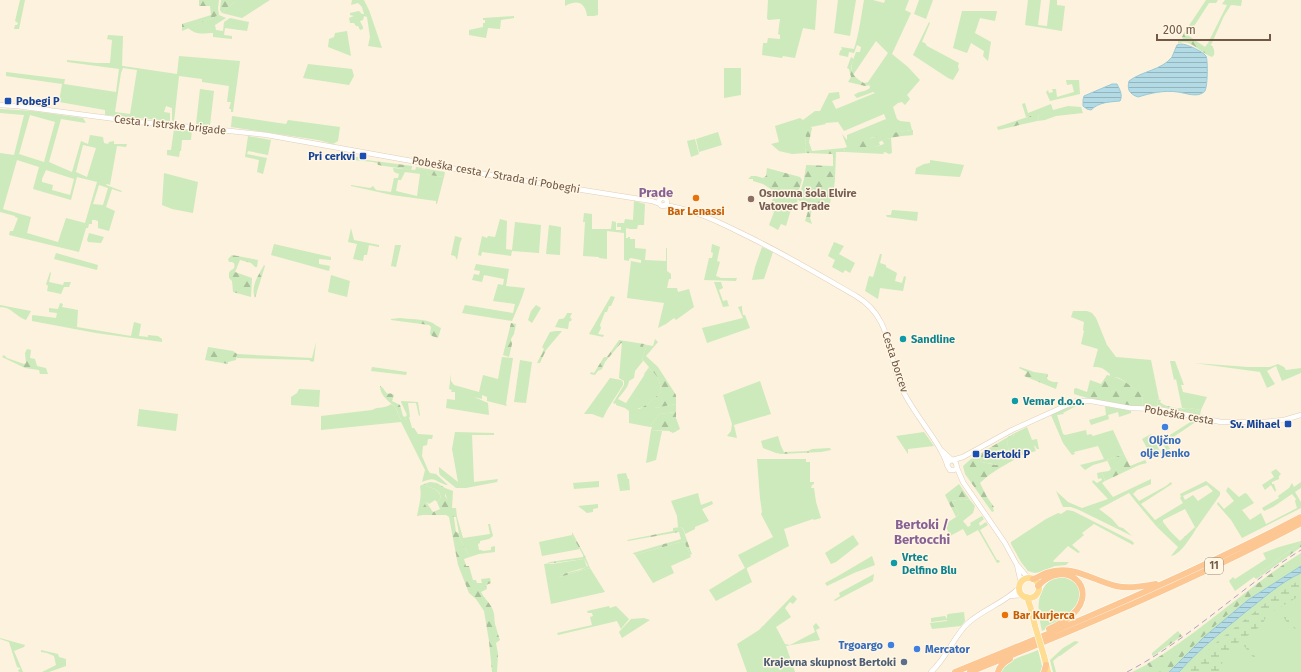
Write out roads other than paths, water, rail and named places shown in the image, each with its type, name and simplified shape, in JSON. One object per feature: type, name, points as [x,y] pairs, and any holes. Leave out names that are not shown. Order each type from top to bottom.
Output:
[{"type":"highway","name":"11","points":[[955,672],[1166,583],[1301,517]]},
{"type":"highway","name":"11","points":[[970,672],[1158,592],[1301,523]]},
{"type":"highway","points":[[1031,579],[1048,572],[1064,570],[1080,573],[1107,583],[1125,587],[1166,583]]},
{"type":"highway","points":[[1018,646],[1068,618],[1074,613],[1083,596],[1082,588],[1070,575],[1058,574],[1050,577],[1038,586]]},
{"type":"highway","points":[[998,672],[999,668],[1004,662],[1020,655],[1029,648]]},
{"type":"highway","points":[[1044,672],[1046,664]]},
{"type":"main road","points":[[1031,609],[1038,586],[1036,582],[1031,579],[1023,580],[1020,585],[1031,609],[1048,672]]},
{"type":"main road","points":[[1024,596],[1034,596]]},
{"type":"street","name":"Cesta I. Istrske brigade","points":[[0,106],[16,106],[138,122],[247,133],[340,148]]},
{"type":"street","name":"Pobeška cesta / Strada di Pobeghi","points":[[340,148],[493,176],[652,201],[663,201],[672,206],[711,218],[786,256],[858,298],[877,315]]},
{"type":"street","name":"Cesta borcev","points":[[877,315],[888,340],[903,392],[912,408],[940,448],[955,463]]},
{"type":"street","name":"Pobeška cesta","points":[[955,463],[1012,430],[1076,401],[1091,401],[1130,408],[1158,409],[1212,421],[1231,422],[1284,420],[1301,415]]},
{"type":"street","name":"Cesta borcev","points":[[940,448],[948,468],[963,482]]},
{"type":"street","points":[[947,464],[949,461],[955,463],[963,482],[1005,543],[1017,565],[1031,579]]},
{"type":"street","points":[[951,470],[954,470],[955,463]]},
{"type":"street","points":[[931,672],[939,663],[960,631],[971,620],[1011,596],[1020,585],[1017,565]]},
{"type":"street","points":[[1011,596],[1024,596]]},
{"type":"water","points":[[1181,44],[1194,48],[1206,56],[1207,81],[1204,92],[1198,95],[1191,95],[1173,91],[1153,93],[1138,97],[1131,93],[1128,86],[1129,81],[1163,65],[1172,57],[1177,45]]},
{"type":"water","points":[[1112,84],[1117,84],[1119,88],[1121,95],[1120,101],[1101,104],[1091,110],[1083,106],[1084,96]]},
{"type":"water","points":[[1301,566],[1301,573],[1280,585],[1248,610],[1203,648],[1179,672],[1169,672],[1204,637],[1248,600]]},
{"type":"railway","points":[[1127,672],[1150,659],[1194,629],[1257,580],[1301,550]]},
{"type":"place","name":"Pobegi P","points":[[8,101]]},
{"type":"place","name":"Pri cerkvi","points":[[363,156]]},
{"type":"place","name":"Bar Lenassi","points":[[696,198]]},
{"type":"place","name":"Osnovna šola Elvire Vatovec Prade","points":[[751,199]]},
{"type":"place","name":"Sandline","points":[[903,339]]},
{"type":"place","name":"Vemar d.o.o.","points":[[1015,401]]},
{"type":"place","name":"Sv. Mihael","points":[[1288,424]]},
{"type":"place","name":"Oljčno olje Jenko","points":[[1165,427]]},
{"type":"place","name":"Bertoki P","points":[[976,454]]},
{"type":"place","name":"Vrtec Delfino Blu","points":[[894,563]]},
{"type":"place","name":"Bar Kurjerca","points":[[1005,615]]},
{"type":"place","name":"Trgoargo","points":[[891,645]]},
{"type":"place","name":"Mercator","points":[[917,649]]},
{"type":"place","name":"Krajevna skupnost Bertoki","points":[[904,662]]},
{"type":"district","name":"Prade","points":[[656,192]]},
{"type":"district","name":"Bertoki / Bertocchi","points":[[922,532]]}]
